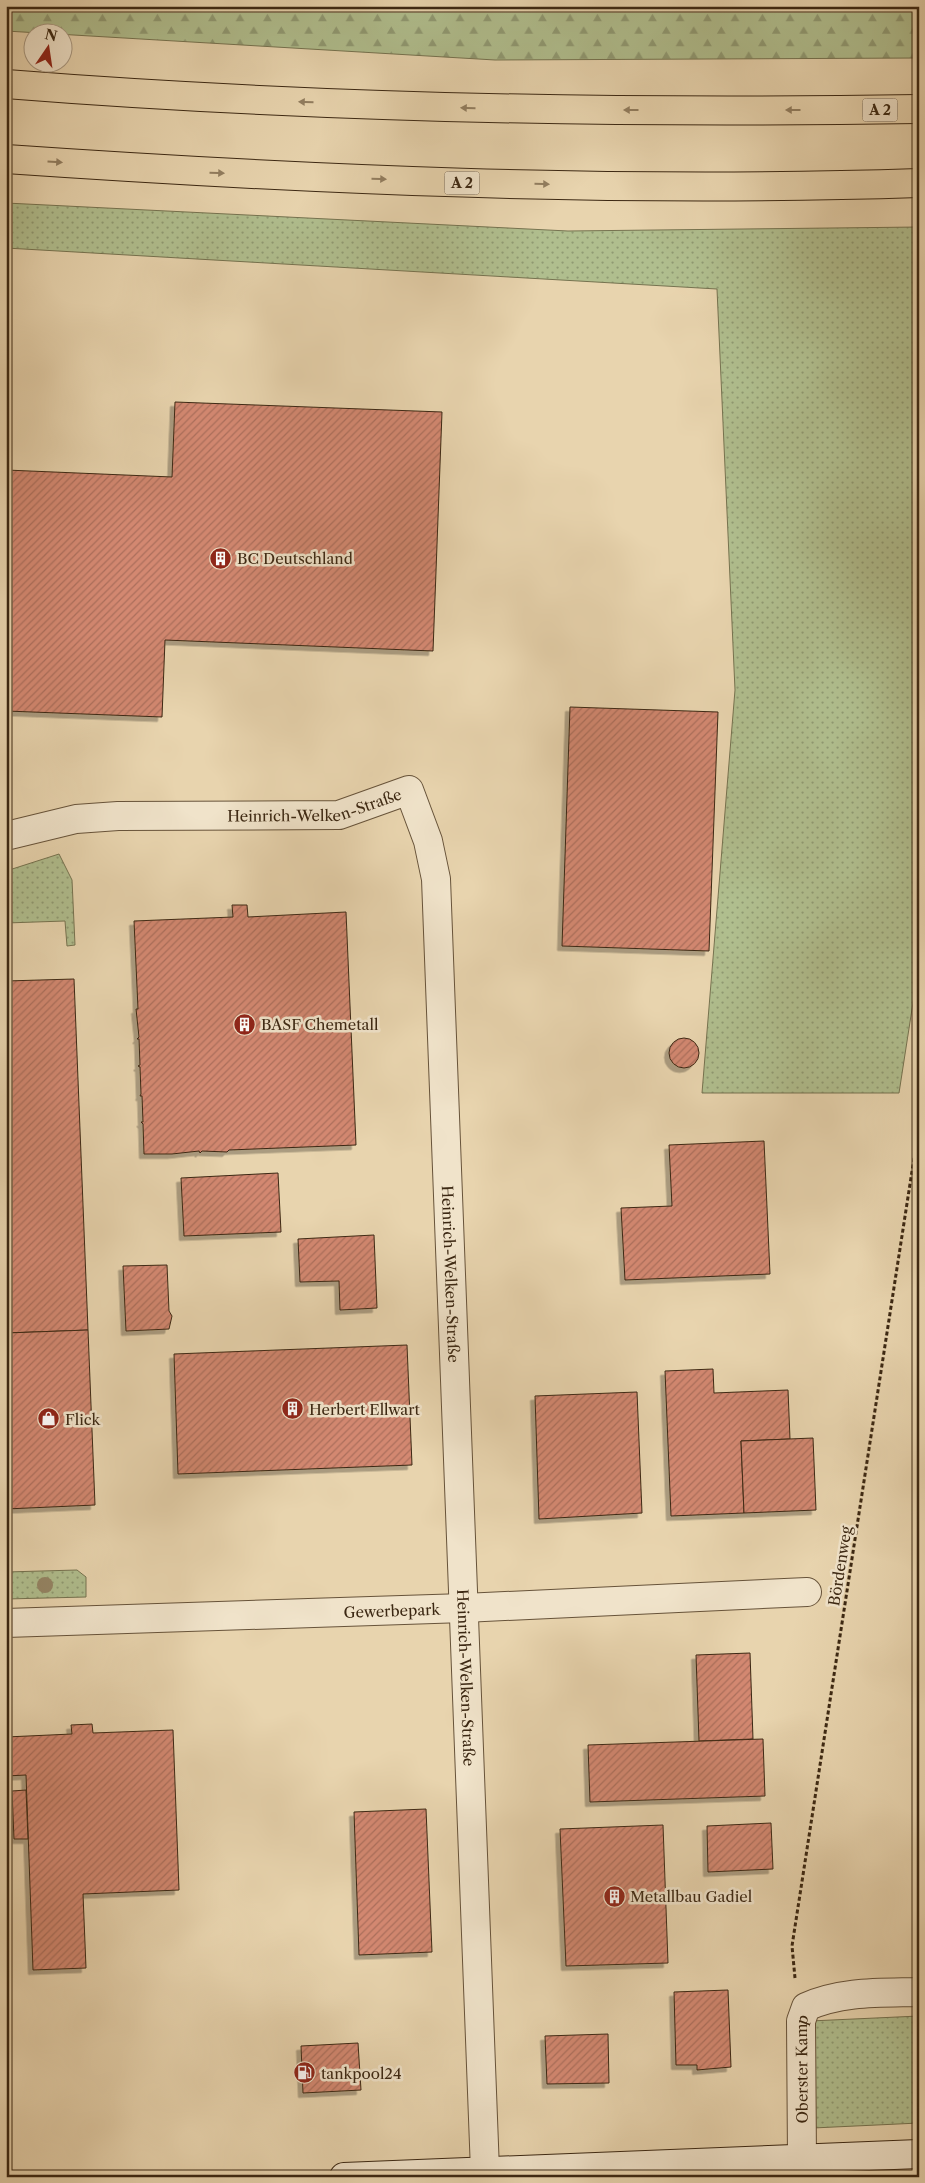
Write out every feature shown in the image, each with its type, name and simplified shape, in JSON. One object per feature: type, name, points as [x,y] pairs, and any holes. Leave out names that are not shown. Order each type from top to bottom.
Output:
[{"type":"highway","name":"A 2","points":[[6,84],[149,95],[485,109],[919,109]]},
{"type":"highway","name":"A 2","points":[[6,159],[173,171],[460,183],[790,187],[919,183]]},
{"type":"street","name":"Heinrich-Welken-Straße","points":[[6,836],[76,818],[118,816],[339,815],[409,790],[428,841],[436,878],[485,2171]]},
{"type":"street","name":"Gewerbepark","points":[[6,1623],[464,1608],[807,1592]]},
{"type":"street","name":"Oberster Kamp","points":[[802,2159],[800,2021],[806,2007],[826,1998],[850,1994],[919,1992]]},
{"type":"street","points":[[344,2177],[919,2154]]},
{"type":"path","name":"Bördenweg","points":[[806,2007],[796,1988],[792,1946],[919,1126]]},
{"type":"green space","points":[[6,6],[919,6],[919,58],[495,60],[72,35],[72,22],[22,22],[22,32],[6,31]]},
{"type":"green space","points":[[6,203],[568,231],[919,227],[919,964],[899,1093],[702,1093],[735,690],[717,289],[6,248]]},
{"type":"green space","points":[[59,854],[72,880],[75,945],[67,946],[65,921],[6,923],[6,871]]},
{"type":"green space","points":[[77,1570],[86,1577],[86,1597],[6,1599],[6,1572]]},
{"type":"green space","points":[[919,2016],[919,2123],[813,2128],[810,2021]]},
{"type":"building","name":"BC Deutschland","points":[[175,402],[442,412],[433,651],[165,640],[162,717],[6,711],[6,470],[172,477]]},
{"type":"building","points":[[570,707],[718,712],[709,951],[562,946]]},
{"type":"building","name":"BASF Chemetall","points":[[232,905],[247,905],[248,917],[346,912],[356,1145],[229,1150],[227,1152],[202,1151],[200,1153],[199,1151],[172,1154],[144,1154],[143,1124],[141,1122],[143,1122],[142,1096],[140,1096],[140,1067],[138,1066],[140,1065],[139,1039],[137,1039],[139,1037],[136,1009],[138,1009],[134,921],[233,917]]},
{"type":"building","points":[[74,979],[88,1330],[6,1333],[6,981]]},
{"type":"building","points":[[684,1038],[695,1042],[699,1053],[695,1064],[684,1068],[673,1064],[669,1053],[673,1042]]},
{"type":"building","points":[[764,1141],[770,1274],[625,1280],[621,1208],[672,1206],[669,1145]]},
{"type":"building","points":[[278,1173],[281,1232],[184,1236],[181,1178]]},
{"type":"building","points":[[374,1235],[377,1308],[340,1310],[339,1281],[300,1282],[298,1239]]},
{"type":"building","points":[[167,1265],[169,1311],[172,1316],[169,1329],[126,1331],[123,1266]]},
{"type":"building","name":"Flick","points":[[88,1330],[95,1505],[6,1509],[6,1333]]},
{"type":"building","name":"Herbert Ellwart","points":[[407,1345],[412,1465],[178,1474],[174,1354]]},
{"type":"building","points":[[713,1369],[714,1393],[788,1390],[790,1439],[741,1441],[744,1513],[671,1516],[665,1371]]},
{"type":"building","points":[[637,1392],[642,1513],[539,1519],[535,1396]]},
{"type":"building","points":[[813,1438],[816,1510],[744,1513],[741,1441]]},
{"type":"building","points":[[750,1653],[753,1739],[699,1741],[696,1655]]},
{"type":"building","points":[[92,1724],[93,1733],[173,1730],[179,1890],[83,1894],[86,1968],[33,1970],[26,1775],[6,1776],[6,1737],[72,1734],[71,1725]]},
{"type":"building","points":[[763,1739],[765,1796],[590,1802],[588,1745]]},
{"type":"building","points":[[26,1790],[28,1839],[14,1839],[12,1791]]},
{"type":"building","points":[[426,1809],[432,1952],[359,1955],[354,1812]]},
{"type":"building","points":[[771,1823],[773,1869],[708,1872],[707,1826]]},
{"type":"building","name":"Metallbau Gadiel","points":[[663,1825],[668,1963],[566,1966],[560,1829]]},
{"type":"building","points":[[728,1990],[731,2067],[697,2070],[697,2065],[676,2065],[674,1992]]},
{"type":"building","points":[[608,2034],[609,2083],[547,2084],[545,2036]]},
{"type":"building","points":[[358,2043],[361,2090],[303,2093],[301,2046]]},
{"type":"place","name":"BC Deutschland","points":[[221,558]]},
{"type":"place","name":"BASF Chemetall","points":[[245,1024]]},
{"type":"place","name":"Herbert Ellwart","points":[[293,1409]]},
{"type":"place","name":"Flick","points":[[49,1419]]},
{"type":"place","name":"Metallbau Gadiel","points":[[614,1896]]},
{"type":"place","name":"tankpool24","points":[[305,2073]]}]
